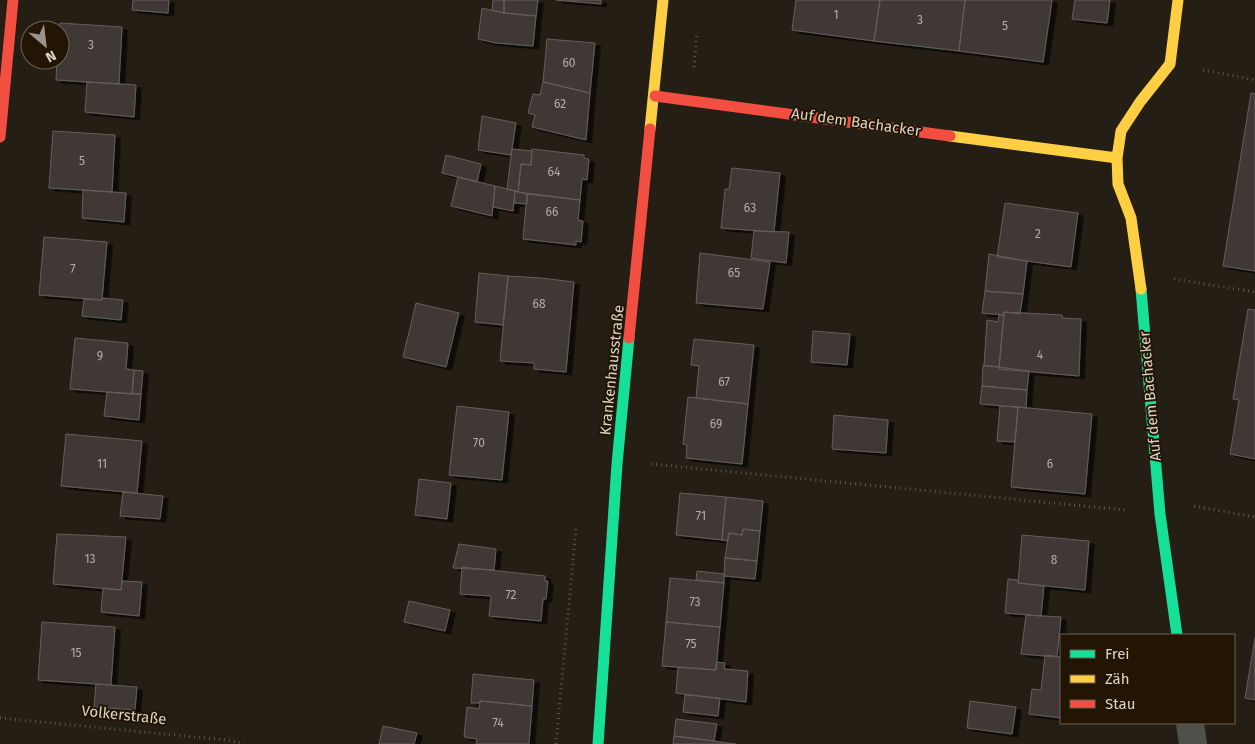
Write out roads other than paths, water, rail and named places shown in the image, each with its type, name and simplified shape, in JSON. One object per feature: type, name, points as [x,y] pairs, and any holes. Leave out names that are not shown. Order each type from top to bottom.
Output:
[{"type":"street","points":[[0,137],[13,0]]},
{"type":"street","name":"Krankenhausstraße","points":[[598,744],[618,464],[663,0]]},
{"type":"street","name":"Auf dem Bachacker","points":[[1177,634],[1158,500],[1140,273],[1131,218],[1118,184],[1117,158],[1121,131],[1140,102],[1170,64],[1178,0]]},
{"type":"street","name":"Auf dem Bachacker","points":[[654,96],[1117,158]]},
{"type":"street","points":[[1190,724],[1193,744]]}]
